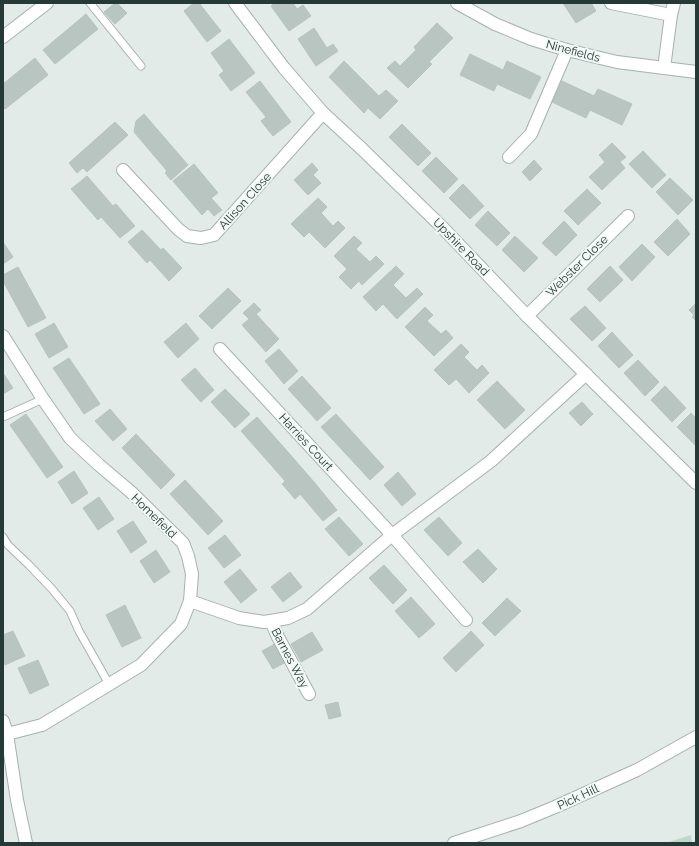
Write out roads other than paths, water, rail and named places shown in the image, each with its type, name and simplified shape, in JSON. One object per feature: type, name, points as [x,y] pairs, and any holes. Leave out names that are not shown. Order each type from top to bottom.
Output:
[{"type":"street","points":[[3,37],[47,3]]},
{"type":"street","name":"Upshire Road","points":[[235,3],[284,68],[323,113],[442,227],[527,316],[696,483]]},
{"type":"street","name":"Ninefields","points":[[457,3],[495,24],[531,39],[567,50],[617,62],[696,72]]},
{"type":"street","points":[[611,3],[671,15]]},
{"type":"street","points":[[664,68],[674,3]]},
{"type":"street","points":[[508,157],[531,134],[567,50]]},
{"type":"street","name":"Allison Close","points":[[124,170],[178,229],[187,236],[201,238],[214,235],[323,113]]},
{"type":"street","name":"Webster Close","points":[[527,316],[628,216]]},
{"type":"street","name":"Homefield","points":[[3,336],[70,438],[98,465],[131,492],[183,543],[192,574],[190,601],[181,624],[141,665],[42,725],[7,734]]},
{"type":"street","name":"Harries Court","points":[[220,349],[392,535],[466,620]]},
{"type":"street","points":[[190,601],[239,618],[264,622],[288,618],[307,608],[392,535],[491,461],[586,374]]},
{"type":"street","name":"Barnes Way","points":[[271,621],[309,694]]},
{"type":"street","points":[[3,721],[7,734],[17,800],[26,843]]},
{"type":"street","name":"Pick Hill","points":[[454,843],[521,821],[555,807],[637,770],[696,737]]},
{"type":"lane","points":[[90,3],[141,66]]},
{"type":"lane","points":[[3,417],[43,399]]},
{"type":"lane","points":[[3,537],[8,545],[52,589],[70,611],[109,684]]}]
